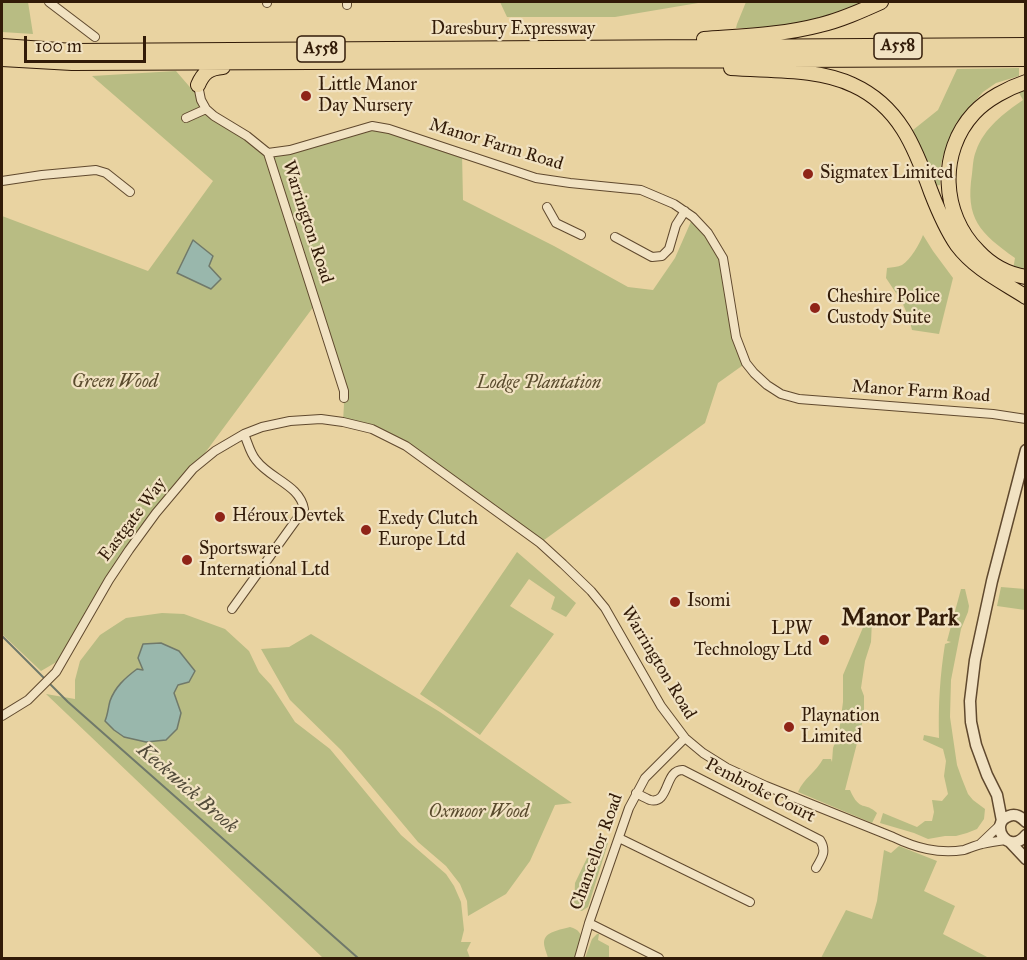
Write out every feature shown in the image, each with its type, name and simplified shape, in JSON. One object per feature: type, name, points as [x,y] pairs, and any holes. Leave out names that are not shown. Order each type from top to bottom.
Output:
[{"type":"main road","points":[[570,48],[773,34],[821,25],[856,14],[881,2]]},
{"type":"main road","name":"Daresbury Expressway","points":[[2,44],[73,51],[1026,45]]},
{"type":"main road","name":"Daresbury Expressway","points":[[2,59],[72,63],[1026,59]]},
{"type":"main road","points":[[626,60],[808,73],[843,81],[866,92],[895,117],[904,130],[949,232],[957,245],[982,270],[1026,297]]},
{"type":"main road","points":[[172,62],[183,67],[198,85]]},
{"type":"main road","points":[[198,85],[210,69],[276,62]]},
{"type":"main road","points":[[1026,82],[993,98],[975,112],[963,127],[954,147],[949,167],[952,210],[960,229],[970,244],[998,268],[1026,277]]},
{"type":"street","points":[[49,2],[94,37]]},
{"type":"street","points":[[186,118],[206,109],[201,100],[198,85]]},
{"type":"street","name":"Warrington Road","points":[[206,109],[247,136],[267,153],[326,333],[344,391],[344,398]]},
{"type":"street","name":"Manor Farm Road","points":[[267,153],[290,150],[372,126],[389,129],[536,178],[641,190],[685,211],[708,233],[723,258],[736,337],[746,363],[753,373],[781,394],[800,399],[993,414],[1026,419]]},
{"type":"street","points":[[2,181],[96,170],[106,173],[130,192]]},
{"type":"street","points":[[547,207],[556,223],[581,235]]},
{"type":"street","points":[[615,237],[652,257],[662,256],[669,249],[676,225],[685,211]]},
{"type":"street","name":"Eastgate Way","points":[[2,716],[27,700],[56,672],[109,580],[156,513],[193,470],[215,451],[244,434],[262,428],[290,421],[321,419],[342,422]]},
{"type":"street","name":"Warrington Road","points":[[342,422],[372,429],[406,446],[540,543],[563,564],[605,608],[661,706],[685,738],[703,753],[727,768],[766,786],[913,847],[955,851],[980,844],[1008,841]]},
{"type":"street","points":[[232,609],[304,509],[303,501],[293,489],[257,462],[244,434]]},
{"type":"street","points":[[1026,450],[1023,472],[992,581],[975,660],[970,701],[971,722],[976,745],[997,795],[1001,834],[1026,859]]},
{"type":"street","name":"Chancellor Road","points":[[579,958],[589,923],[636,793],[645,778],[685,738]]},
{"type":"street","name":"Pembroke Court","points":[[636,793],[650,800],[659,798],[663,795],[674,772],[683,770],[820,840],[824,854],[816,868]]},
{"type":"street","points":[[997,795],[1022,818]]},
{"type":"street","points":[[980,844],[1009,816],[1022,818]]},
{"type":"street","points":[[1008,841],[1018,842],[1025,836]]},
{"type":"street","points":[[619,838],[750,902]]},
{"type":"street","points":[[589,923],[659,958]]},
{"type":"green space","points":[[2,2],[28,2],[33,34],[2,32]]},
{"type":"green space","points":[[500,2],[704,2],[615,17],[507,17]]},
{"type":"green space","points":[[746,2],[863,2],[801,22],[770,27],[736,28]]},
{"type":"green space","points":[[1019,68],[1019,76],[996,83],[983,92],[956,123],[943,156],[940,185],[935,186],[913,130],[938,110],[957,69]]},
{"type":"green space","points":[[176,71],[201,100],[268,153],[342,134],[389,129],[462,153],[463,200],[628,287],[653,290],[675,258],[693,217],[723,258],[746,363],[718,383],[705,423],[540,543],[406,446],[343,422],[344,404],[317,302],[193,469],[156,513],[65,657],[41,671],[2,634],[2,216],[148,271],[213,181],[92,76]]},
{"type":"green space","points":[[1025,89],[1025,270],[1013,270],[1015,258],[993,241],[978,224],[973,214],[970,190],[975,154],[984,135],[995,122],[1023,100],[1018,91]]},
{"type":"green space","points":[[923,235],[953,278],[939,334],[912,330],[902,302],[886,278],[887,268],[900,266],[905,262],[914,252]]},
{"type":"green space","points":[[517,552],[576,603],[566,617],[551,609],[555,597],[529,579],[510,606],[554,634],[480,735],[420,694]]},
{"type":"green space","points":[[1001,587],[1025,589],[1025,610],[997,606]]},
{"type":"green space","points":[[961,589],[965,589],[969,606],[961,629],[951,680],[950,717],[957,765],[968,794],[985,809],[984,819],[977,829],[967,833],[928,839],[880,823],[883,813],[917,827],[925,821],[932,821],[934,812],[932,800],[942,801],[948,794],[944,776],[946,761],[943,749],[923,740],[924,735],[939,738],[943,656],[945,644],[951,642],[947,641]]},
{"type":"green space","points":[[162,613],[184,614],[225,629],[249,651],[259,672],[271,685],[295,722],[330,749],[401,835],[446,874],[461,902],[464,930],[461,942],[471,942],[467,950],[470,958],[323,958],[46,694],[75,699],[75,680],[80,661],[100,635],[126,618]]},
{"type":"green space","points":[[867,618],[872,620],[871,642],[865,661],[861,688],[864,696],[864,716],[845,790],[850,790],[857,802],[877,813],[872,823],[798,792],[823,759],[831,759],[832,762],[843,702],[843,675]]},
{"type":"green space","name":"Oxmoor Wood","points":[[311,634],[440,712],[572,803],[555,805],[530,861],[506,894],[468,916],[467,901],[460,884],[446,866],[418,842],[341,750],[290,700],[261,649],[289,647]]},
{"type":"green space","points":[[597,837],[608,843],[588,907],[582,911],[574,909],[575,883]]},
{"type":"green space","points":[[899,846],[937,861],[924,891],[955,906],[943,934],[989,958],[821,958],[846,910],[872,919],[877,901],[884,850],[891,853]]},
{"type":"green space","points":[[570,927],[576,929],[581,936],[576,958],[548,958],[544,943],[547,936]]},
{"type":"green space","points":[[599,934],[598,940],[609,946],[609,958],[585,958],[592,939]]},
{"type":"shaded area","points":[[193,240],[213,256],[209,266],[221,279],[211,289],[177,273]]},
{"type":"shaded area","points":[[161,643],[179,651],[195,671],[189,682],[178,685],[174,693],[181,713],[177,729],[166,740],[146,742],[124,737],[105,721],[110,701],[125,679],[137,669],[143,670],[138,658],[143,644]]},
{"type":"waterway","name":"Keckwick Brook","points":[[2,636],[44,678]]},
{"type":"waterway","name":"Keckwick Brook","points":[[48,682],[358,958]]},
{"type":"place","name":"Little Manor Day Nursery","points":[[306,96]]},
{"type":"place","name":"Sigmatex Limited","points":[[808,174]]},
{"type":"place","name":"Cheshire Police Custody Suite","points":[[815,308]]},
{"type":"place","name":"Héroux Devtek","points":[[220,517]]},
{"type":"place","name":"Exedy Clutch Europe Ltd","points":[[366,530]]},
{"type":"place","name":"Sportsware International Ltd","points":[[187,560]]},
{"type":"place","name":"Isomi","points":[[675,602]]},
{"type":"place","name":"LPW Technology Ltd","points":[[824,640]]},
{"type":"place","name":"Playnation Limited","points":[[789,727]]},
{"type":"district","name":"Manor Park","points":[[900,619]]},
{"type":"park label","name":"Green Wood","points":[[115,383]]},
{"type":"park label","name":"Lodge Plantation","points":[[539,384]]}]
